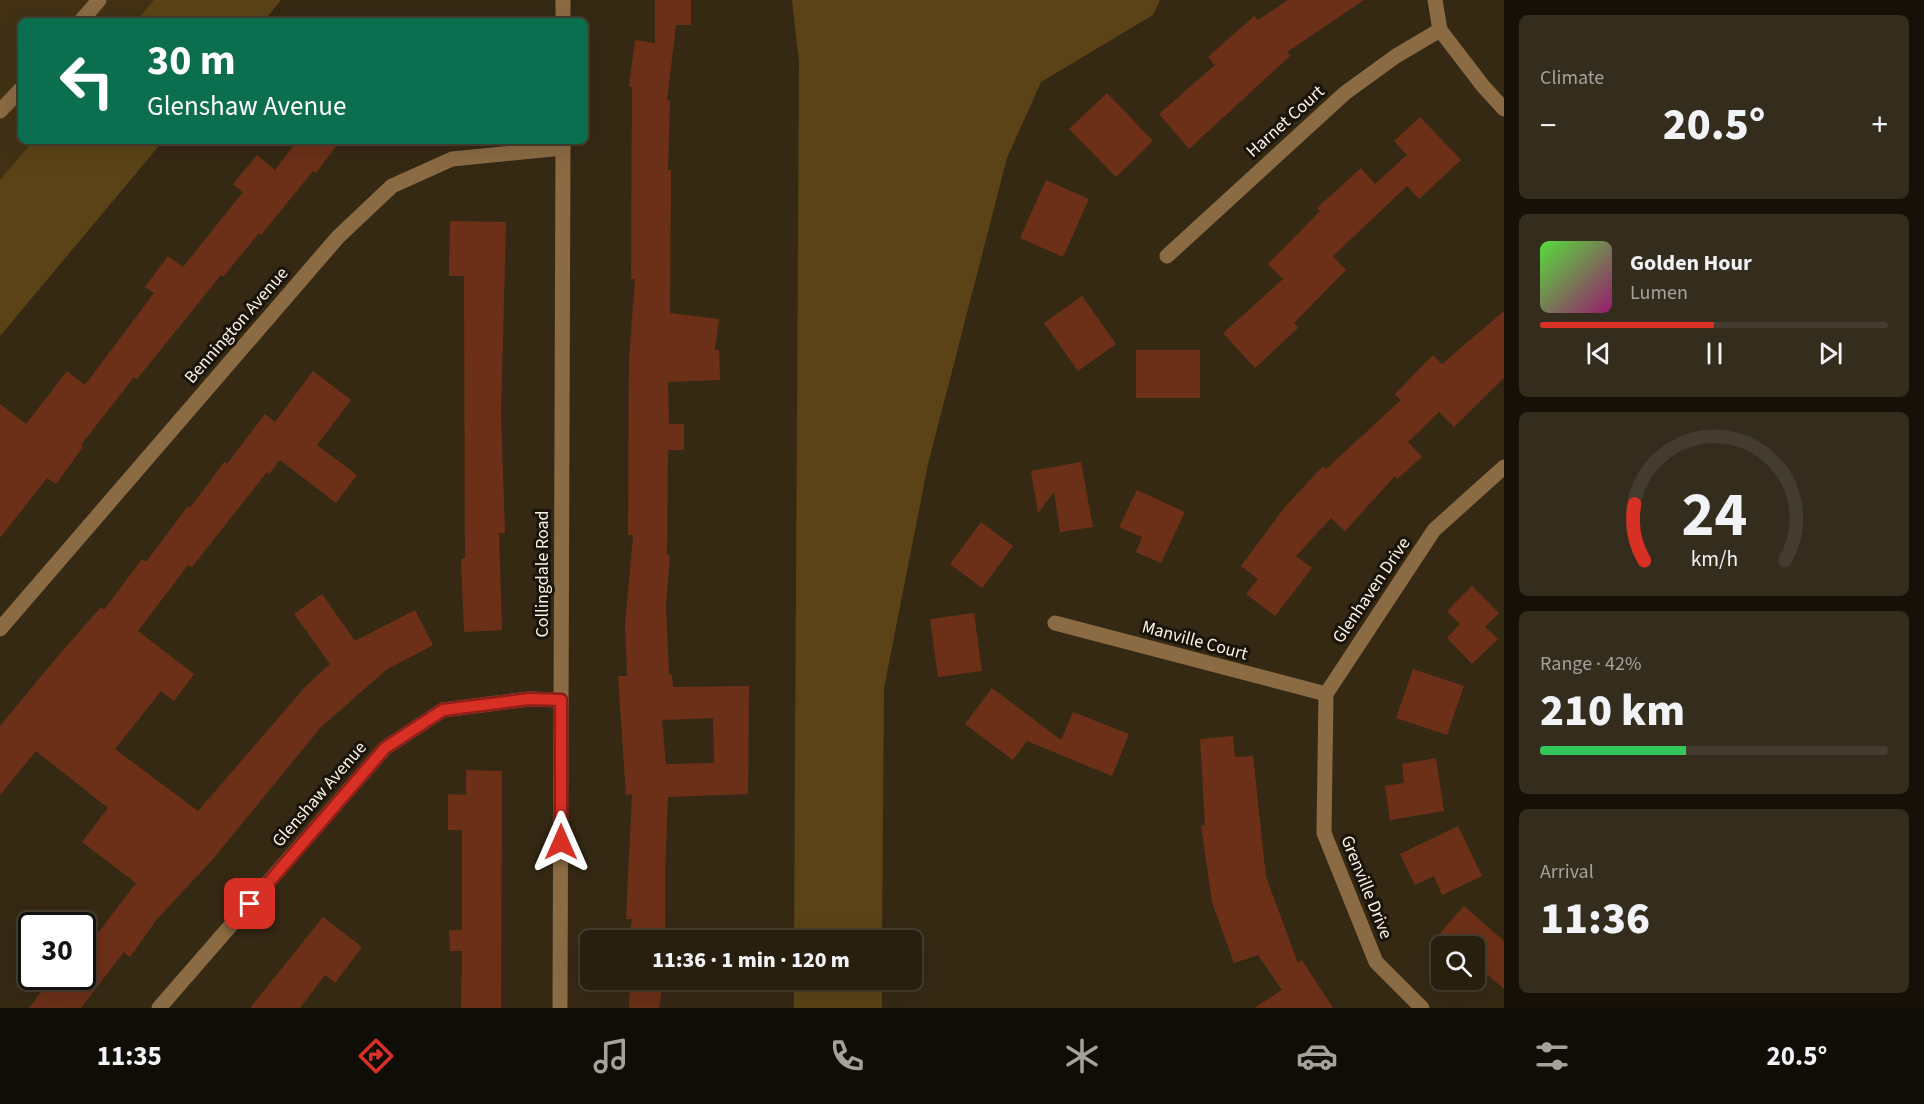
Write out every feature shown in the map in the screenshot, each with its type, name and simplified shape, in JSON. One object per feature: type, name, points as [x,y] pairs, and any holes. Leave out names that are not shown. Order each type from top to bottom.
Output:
[{"type":"street","points":[[84,18],[99,0]]},
{"type":"street","points":[[563,0],[563,18]]},
{"type":"street","points":[[1435,0],[1440,30],[1483,86],[1504,109]]},
{"type":"street","name":"Harnet Court","points":[[1167,256],[1345,93],[1395,56],[1440,30]]},
{"type":"street","points":[[0,111],[18,92]]},
{"type":"street","name":"Bennington Avenue","points":[[0,629],[338,237],[392,186],[452,159],[563,144]]},
{"type":"street","name":"Collingdale Road","points":[[560,1008],[563,144]]},
{"type":"street","name":"Glenhaven Drive","points":[[1326,694],[1434,530],[1504,466]]},
{"type":"street","name":"Manville Court","points":[[1055,623],[1326,694]]},
{"type":"street","name":"Grenville Drive","points":[[1326,694],[1324,833],[1376,962],[1422,1008]]},
{"type":"street","name":"Glenshaw Avenue","points":[[159,1008],[385,748],[443,710],[529,699],[561,700]]},
{"type":"shaded area","points":[[0,0],[154,0],[139,18],[18,18],[18,144],[30,144],[0,180]]},
{"type":"shaded area","points":[[154,0],[281,0],[266,18],[139,18]]},
{"type":"shaded area","points":[[792,0],[1160,0],[1153,15],[1041,82],[1007,158],[928,464],[884,688],[882,930],[794,930],[799,62]]},
{"type":"shaded area","points":[[30,144],[160,144],[0,336],[0,180]]},
{"type":"shaded area","points":[[794,990],[882,990],[882,1008],[794,1008]]},
{"type":"building","points":[[655,0],[691,0],[691,25],[676,25],[667,100],[670,101],[668,170],[671,170],[670,313],[719,319],[715,350],[719,350],[720,380],[668,382],[669,424],[684,424],[684,450],[668,450],[667,555],[670,555],[666,605],[669,675],[672,674],[673,687],[749,686],[748,794],[668,797],[665,930],[630,930],[632,919],[626,919],[632,794],[626,795],[618,676],[627,676],[625,624],[633,535],[628,535],[629,360],[635,279],[631,279],[632,87],[629,86],[635,40],[655,43]],"holes":[[[713,718],[714,763],[666,764],[662,720]]]},
{"type":"building","points":[[1288,0],[1364,0],[1287,52],[1290,56],[1189,149],[1159,114],[1215,65],[1208,57],[1254,16],[1258,20]]},
{"type":"building","points":[[1107,93],[1153,141],[1116,177],[1069,129]]},
{"type":"building","points":[[1420,117],[1461,160],[1419,199],[1407,186],[1333,256],[1346,270],[1294,323],[1298,328],[1255,368],[1223,333],[1283,279],[1268,264],[1320,211],[1317,208],[1361,168],[1375,184],[1407,155],[1394,141]]},
{"type":"building","points":[[295,144],[338,144],[316,173],[313,171],[261,235],[259,233],[223,277],[221,275],[137,379],[134,377],[81,445],[83,447],[56,484],[47,478],[0,538],[0,404],[26,424],[67,371],[85,385],[154,293],[145,287],[168,256],[183,267],[243,192],[233,184],[257,155],[275,170]]},
{"type":"building","points":[[1046,180],[1089,199],[1063,257],[1020,238]]},
{"type":"building","points":[[450,221],[506,222],[501,414],[505,533],[499,533],[502,630],[464,632],[461,559],[465,558],[464,276],[449,276]]},
{"type":"building","points":[[1082,296],[1116,344],[1078,371],[1044,323]]},
{"type":"building","points":[[1504,311],[1504,378],[1454,427],[1439,412],[1408,442],[1422,457],[1397,479],[1395,476],[1345,531],[1331,518],[1296,556],[1312,568],[1275,616],[1246,594],[1258,579],[1241,566],[1285,507],[1323,466],[1326,469],[1401,400],[1395,394],[1433,355],[1442,364]]},
{"type":"building","points":[[1136,350],[1200,350],[1200,398],[1136,398]]},
{"type":"building","points":[[313,371],[351,400],[317,445],[357,475],[336,503],[280,460],[269,474],[267,472],[192,567],[188,565],[138,631],[194,674],[174,701],[161,691],[115,749],[198,811],[306,686],[330,664],[294,614],[322,594],[355,641],[415,610],[433,645],[386,670],[321,727],[213,859],[157,919],[130,957],[124,952],[96,988],[96,936],[136,883],[82,842],[108,808],[36,751],[0,795],[0,726],[101,607],[104,610],[142,559],[146,562],[188,506],[190,508],[224,462],[227,464],[265,414],[275,422]]},
{"type":"building","points":[[1081,462],[1093,527],[1060,532],[1054,492],[1038,513],[1031,471]]},
{"type":"building","points":[[1137,490],[1185,512],[1161,563],[1136,552],[1142,537],[1119,527]]},
{"type":"building","points":[[981,522],[1013,546],[982,588],[950,564]]},
{"type":"building","points":[[1472,586],[1499,613],[1485,627],[1498,639],[1472,664],[1447,638],[1460,624],[1447,611]]},
{"type":"building","points":[[974,613],[982,671],[938,677],[930,619]]},
{"type":"building","points":[[1413,669],[1464,686],[1447,735],[1396,718]]},
{"type":"building","points":[[992,688],[1061,740],[1073,712],[1129,734],[1112,776],[1027,741],[1013,760],[965,724]]},
{"type":"building","points":[[1233,736],[1235,757],[1253,756],[1266,877],[1298,963],[1302,960],[1333,1008],[1254,1008],[1282,990],[1258,955],[1234,963],[1212,902],[1201,826],[1205,825],[1200,739]]},
{"type":"building","points":[[1436,758],[1444,811],[1390,820],[1385,786],[1404,783],[1402,764]]},
{"type":"building","points":[[466,770],[502,771],[501,1008],[461,1008],[462,951],[450,951],[449,930],[462,930],[462,830],[448,830],[448,794],[466,795]]},
{"type":"building","points":[[1458,826],[1482,876],[1442,895],[1434,876],[1415,885],[1400,854]]},
{"type":"building","points":[[1464,906],[1504,941],[1504,989],[1485,973],[1485,936],[1444,936],[1440,933]]},
{"type":"building","points":[[323,917],[362,947],[335,983],[325,975],[300,1008],[250,1008]]},
{"type":"building","points":[[42,990],[95,990],[81,1008],[29,1008]]},
{"type":"building","points":[[630,990],[662,990],[659,1008],[629,1008]]},
{"type":"route","points":[[250,904],[385,748],[443,710],[529,699],[561,700],[561,842]]}]
